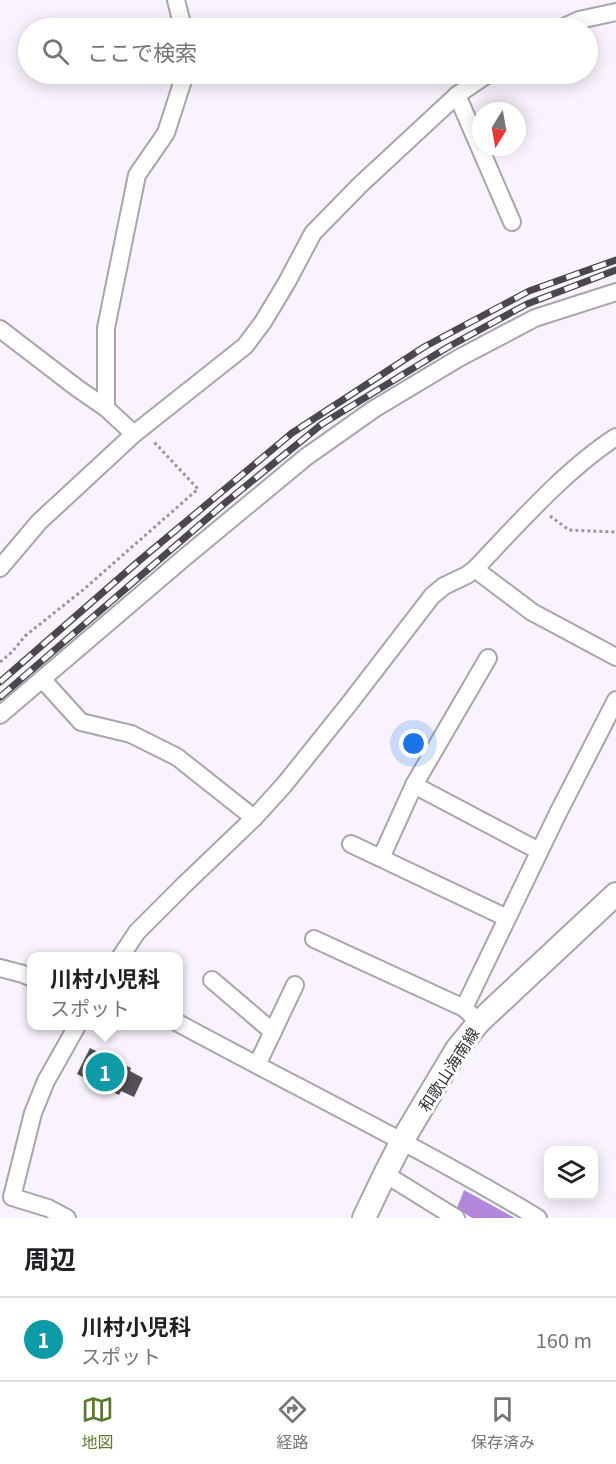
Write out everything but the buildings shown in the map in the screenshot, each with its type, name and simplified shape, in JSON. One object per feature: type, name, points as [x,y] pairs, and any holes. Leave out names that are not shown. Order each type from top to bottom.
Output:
[{"type":"main road","name":"和歌山海南線","points":[[364,1218],[402,1142],[457,1049],[471,1015],[616,894]]},
{"type":"street","points":[[176,0],[180,18]]},
{"type":"street","points":[[588,18],[616,12]]},
{"type":"street","points":[[106,408],[106,328],[137,175],[166,133],[182,84]]},
{"type":"street","points":[[0,568],[39,522],[137,431],[245,346],[263,322],[314,233],[360,185],[458,95],[474,84]]},
{"type":"street","points":[[458,95],[512,222]]},
{"type":"street","points":[[0,715],[306,457],[374,409],[459,358],[534,318],[616,292]]},
{"type":"street","points":[[0,328],[137,431]]},
{"type":"street","points":[[124,952],[137,932],[254,818],[284,785],[432,596],[444,586],[474,569],[567,477],[616,437]]},
{"type":"street","points":[[474,569],[532,612],[616,657]]},
{"type":"street","points":[[381,858],[414,785],[488,658]]},
{"type":"street","points":[[42,679],[81,722],[130,734],[177,757],[254,818]]},
{"type":"street","points":[[314,939],[471,1015],[507,918],[616,700]]},
{"type":"street","points":[[414,785],[539,851]]},
{"type":"street","points":[[351,844],[507,918]]},
{"type":"street","points":[[0,968],[27,976]]},
{"type":"street","points":[[212,980],[273,1032]]},
{"type":"street","points":[[257,1065],[295,985]]},
{"type":"street","points":[[183,1026],[402,1142],[538,1218]]},
{"type":"street","points":[[67,1218],[47,1213],[12,1197],[33,1113],[46,1081],[76,1030]]},
{"type":"street","points":[[385,1174],[456,1218]]},
{"type":"path","points":[[0,662],[26,636],[198,489],[137,431]]},
{"type":"path","points":[[536,506],[569,530],[616,532]]},
{"type":"shaded area","points":[[464,1190],[515,1218],[472,1218],[457,1208]]},
{"type":"railway","points":[[0,682],[140,560],[292,433],[424,347],[529,291],[616,260]]},
{"type":"railway","points":[[0,697],[225,503],[322,424],[448,347],[527,304],[616,270]]},
{"type":"place","name":"川村小児科","points":[[105,1072]]}]
